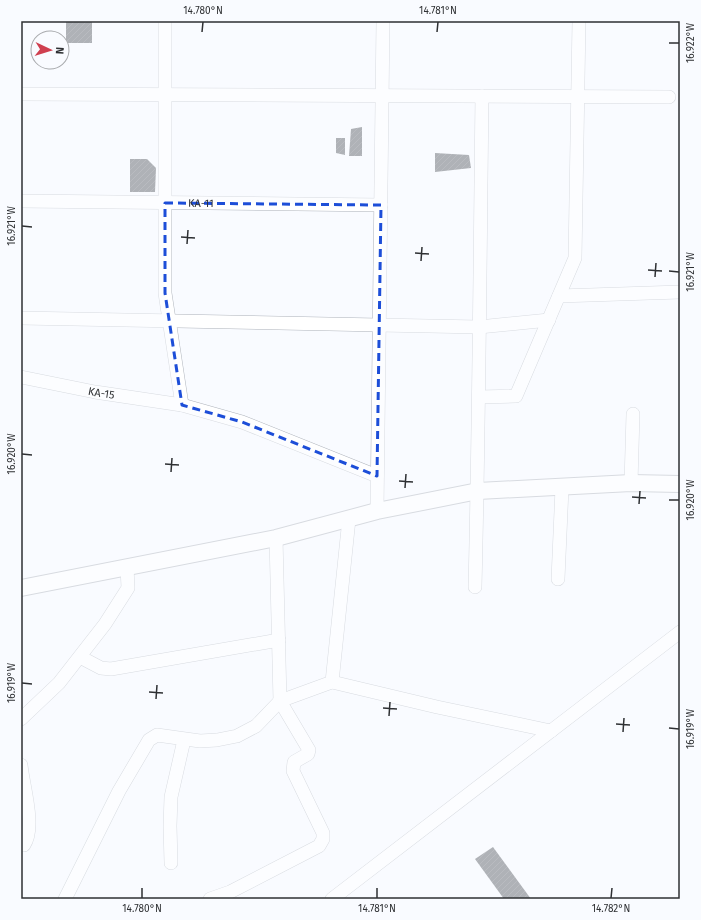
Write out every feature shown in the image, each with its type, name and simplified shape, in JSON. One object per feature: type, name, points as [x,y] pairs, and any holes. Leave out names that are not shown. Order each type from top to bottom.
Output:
[{"type":"street","points":[[165,21],[165,293],[182,405]]},
{"type":"street","points":[[377,511],[383,21]]},
{"type":"street","points":[[479,397],[516,396],[575,258],[579,21]]},
{"type":"street","points":[[21,94],[669,98]]},
{"type":"street","points":[[475,587],[478,492],[482,96]]},
{"type":"street","name":"KA-11","points":[[21,201],[381,206]]},
{"type":"street","points":[[559,296],[680,292]]},
{"type":"street","points":[[21,318],[479,327],[549,320]]},
{"type":"street","name":"KA-15","points":[[21,377],[95,392],[182,405],[242,422],[377,476]]},
{"type":"street","points":[[630,483],[633,414]]},
{"type":"street","points":[[21,588],[276,538],[377,511],[478,492],[630,483],[680,484]]},
{"type":"street","points":[[558,579],[562,488]]},
{"type":"street","points":[[332,682],[350,519]]},
{"type":"street","points":[[210,899],[230,892],[319,846],[323,839],[323,833],[293,770],[294,762],[308,754],[309,750],[280,701],[276,538]]},
{"type":"street","points":[[21,719],[59,683],[106,624],[128,588],[128,567]]},
{"type":"street","points":[[332,899],[680,632]]},
{"type":"street","points":[[80,657],[101,668],[111,669],[279,640]]},
{"type":"street","points":[[66,899],[119,791],[149,740],[157,735],[184,740],[200,741],[217,740],[237,736],[256,726],[280,701],[332,682],[437,707],[551,731]]},
{"type":"street","points":[[171,863],[171,797],[184,740]]},
{"type":"street","points":[[21,765],[29,813],[27,839],[24,845],[21,845]]},
{"type":"highlighted area","points":[[165,203],[381,205],[377,476],[242,422],[182,405],[165,293]]},
{"type":"building","points":[[66,21],[92,21],[92,43],[70,43],[70,30],[66,30]]},
{"type":"building","points":[[362,127],[362,156],[349,156],[351,129]]},
{"type":"building","points":[[336,138],[345,138],[345,155],[336,153]]},
{"type":"building","points":[[435,153],[469,155],[471,168],[435,172]]},
{"type":"building","points":[[130,159],[147,159],[156,168],[155,192],[130,192]]},
{"type":"building","points":[[493,847],[531,899],[504,899],[475,859]]}]
